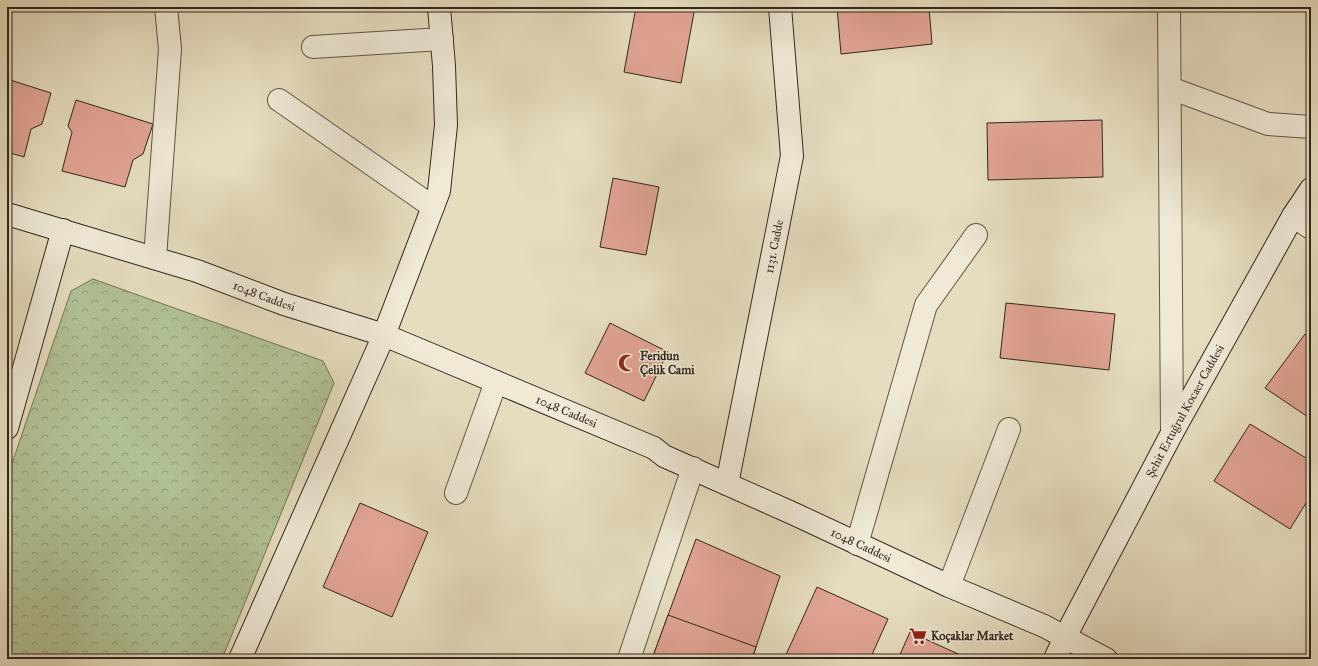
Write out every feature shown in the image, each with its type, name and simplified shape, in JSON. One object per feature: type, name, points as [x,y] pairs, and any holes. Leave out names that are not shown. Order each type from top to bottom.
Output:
[{"type":"street","points":[[155,258],[170,48],[166,7]]},
{"type":"street","points":[[240,659],[384,335],[439,191],[446,125],[439,7]]},
{"type":"street","name":"1131. Cadde","points":[[727,484],[792,156],[780,7]]},
{"type":"street","points":[[1169,7],[1172,433]]},
{"type":"street","points":[[313,47],[442,38]]},
{"type":"street","points":[[1170,88],[1268,124],[1311,127]]},
{"type":"street","points":[[279,100],[433,207]]},
{"type":"street","name":"Şehit Ertuğrul Kocaer Caddesi","points":[[1055,659],[1065,637],[1172,433],[1293,216],[1311,189]]},
{"type":"street","name":"1048 Caddesi","points":[[7,214],[197,271],[284,304],[384,335],[654,448],[664,456],[949,586],[1044,626],[1106,659]]},
{"type":"street","points":[[1293,216],[1311,228]]},
{"type":"street","points":[[9,417],[63,230]]},
{"type":"street","points":[[857,544],[926,305],[976,235]]},
{"type":"street","points":[[456,493],[496,382]]},
{"type":"street","points":[[949,586],[1009,429]]},
{"type":"street","points":[[629,659],[693,468]]},
{"type":"green space","points":[[93,279],[323,361],[334,383],[222,659],[7,659],[7,478],[71,291]]},
{"type":"building","points":[[636,7],[695,7],[681,83],[624,72]]},
{"type":"building","points":[[837,7],[929,7],[932,44],[841,54]]},
{"type":"building","points":[[7,79],[51,93],[42,124],[31,129],[24,157],[7,152]]},
{"type":"building","points":[[76,100],[153,124],[143,154],[133,160],[125,187],[62,171],[72,132],[68,126]]},
{"type":"building","points":[[1102,120],[1103,177],[988,180],[987,123]]},
{"type":"building","points":[[613,178],[659,187],[646,255],[600,247]]},
{"type":"building","points":[[1006,303],[1115,314],[1109,370],[1000,358]]},
{"type":"building","name":"Feridun Çelik Cami","points":[[610,323],[668,352],[644,401],[585,373]]},
{"type":"building","points":[[1305,334],[1311,338],[1311,419],[1265,388]]},
{"type":"building","points":[[1250,424],[1311,461],[1311,495],[1290,529],[1214,481]]},
{"type":"building","points":[[360,503],[428,532],[392,617],[323,587]]},
{"type":"building","points":[[696,539],[780,576],[752,659],[652,659]]},
{"type":"building","points":[[817,587],[888,619],[870,659],[784,659]]},
{"type":"building","points":[[668,615],[756,647],[752,659],[652,659]]},
{"type":"building","points":[[910,632],[969,659],[898,659]]},
{"type":"place","name":"Feridun Çelik Cami","points":[[627,363]]},
{"type":"place","name":"Koçaklar Market","points":[[918,636]]}]
